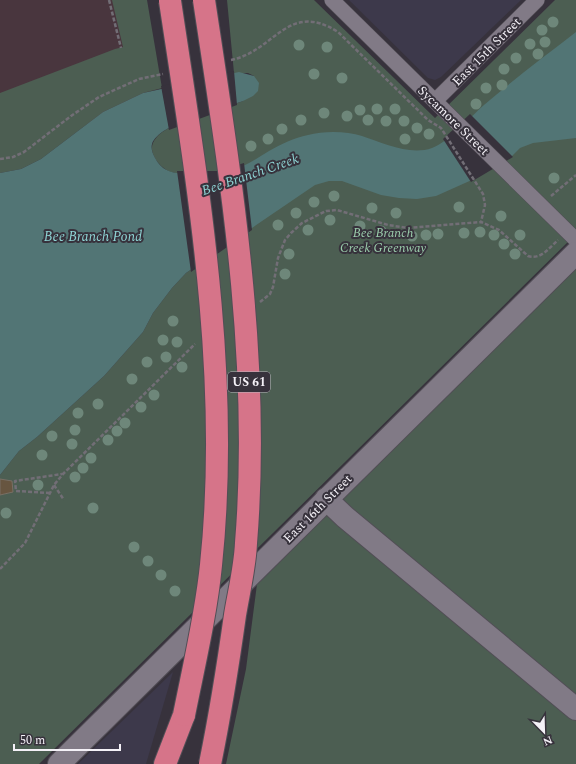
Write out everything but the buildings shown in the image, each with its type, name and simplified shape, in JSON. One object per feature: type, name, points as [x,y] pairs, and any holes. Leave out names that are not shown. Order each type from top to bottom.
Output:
[{"type":"highway","name":"US 61","points":[[170,0],[205,249],[213,326],[216,398],[216,482],[211,566],[200,635],[173,764]]},
{"type":"highway","name":"US 61","points":[[204,0],[223,125],[242,285],[249,387],[250,472],[246,544],[223,700],[210,764]]},
{"type":"highway","points":[[165,764],[184,715]]},
{"type":"street","name":"Sycamore Street","points":[[332,0],[576,240]]},
{"type":"street","name":"East 15th Street","points":[[435,101],[537,0]]},
{"type":"street","name":"East 16th Street","points":[[59,764],[576,253]]},
{"type":"street","points":[[326,499],[345,517],[576,709]]},
{"type":"path","points":[[109,0],[121,48]]},
{"type":"path","points":[[412,103],[428,120],[440,128],[478,185],[485,200],[482,222]]},
{"type":"path","points":[[550,198],[576,175]]},
{"type":"path","points":[[50,493],[16,491],[15,481],[63,474]]},
{"type":"path","points":[[54,485],[64,500]]},
{"type":"shaded area","points":[[0,0],[120,0],[162,88],[143,93],[0,173]]},
{"type":"shaded area","points":[[349,0],[521,0],[441,77],[435,80],[428,78]]},
{"type":"shaded area","points":[[173,672],[146,764],[78,764]]},
{"type":"green space","points":[[112,0],[147,0],[162,88],[143,93],[103,112],[41,159],[21,169],[0,173],[0,93],[123,47]]},
{"type":"green space","name":"Bee Branch Creek Greenway","points":[[227,0],[314,0],[435,118],[555,0],[576,0],[576,234],[39,764],[0,764],[0,475],[19,451],[37,437],[104,376],[143,332],[153,313],[172,288],[186,273],[252,228],[218,173],[189,174],[171,172],[163,168],[156,160],[152,151],[154,140],[167,129],[243,101],[254,76],[248,73],[234,73]]},
{"type":"green space","points":[[576,268],[576,764],[226,764],[246,669],[257,584]]},
{"type":"water","name":"Bee Branch Pond","points":[[576,32],[576,138],[533,143],[520,148],[510,158],[474,179],[436,196],[417,199],[399,198],[381,195],[342,181],[329,181],[315,185],[186,273],[172,288],[153,313],[143,332],[104,376],[37,437],[19,451],[0,475],[0,173],[21,169],[41,159],[103,112],[143,93],[239,72],[254,76],[259,83],[258,91],[253,96],[243,101],[193,117],[166,129],[157,136],[152,144],[155,159],[159,164],[170,172],[181,173],[230,170],[243,166],[274,148],[303,136],[335,132],[356,134],[406,150],[424,150],[439,145],[446,140],[478,110]]},
{"type":"pier","points":[[234,71],[237,105],[169,130],[161,86]]},
{"type":"pier","points":[[470,114],[513,157],[471,182],[443,139]]},
{"type":"pier","points":[[244,163],[252,230],[191,272],[177,171],[218,171]]},
{"type":"water label","name":"Bee Branch Creek","points":[[250,174]]}]
